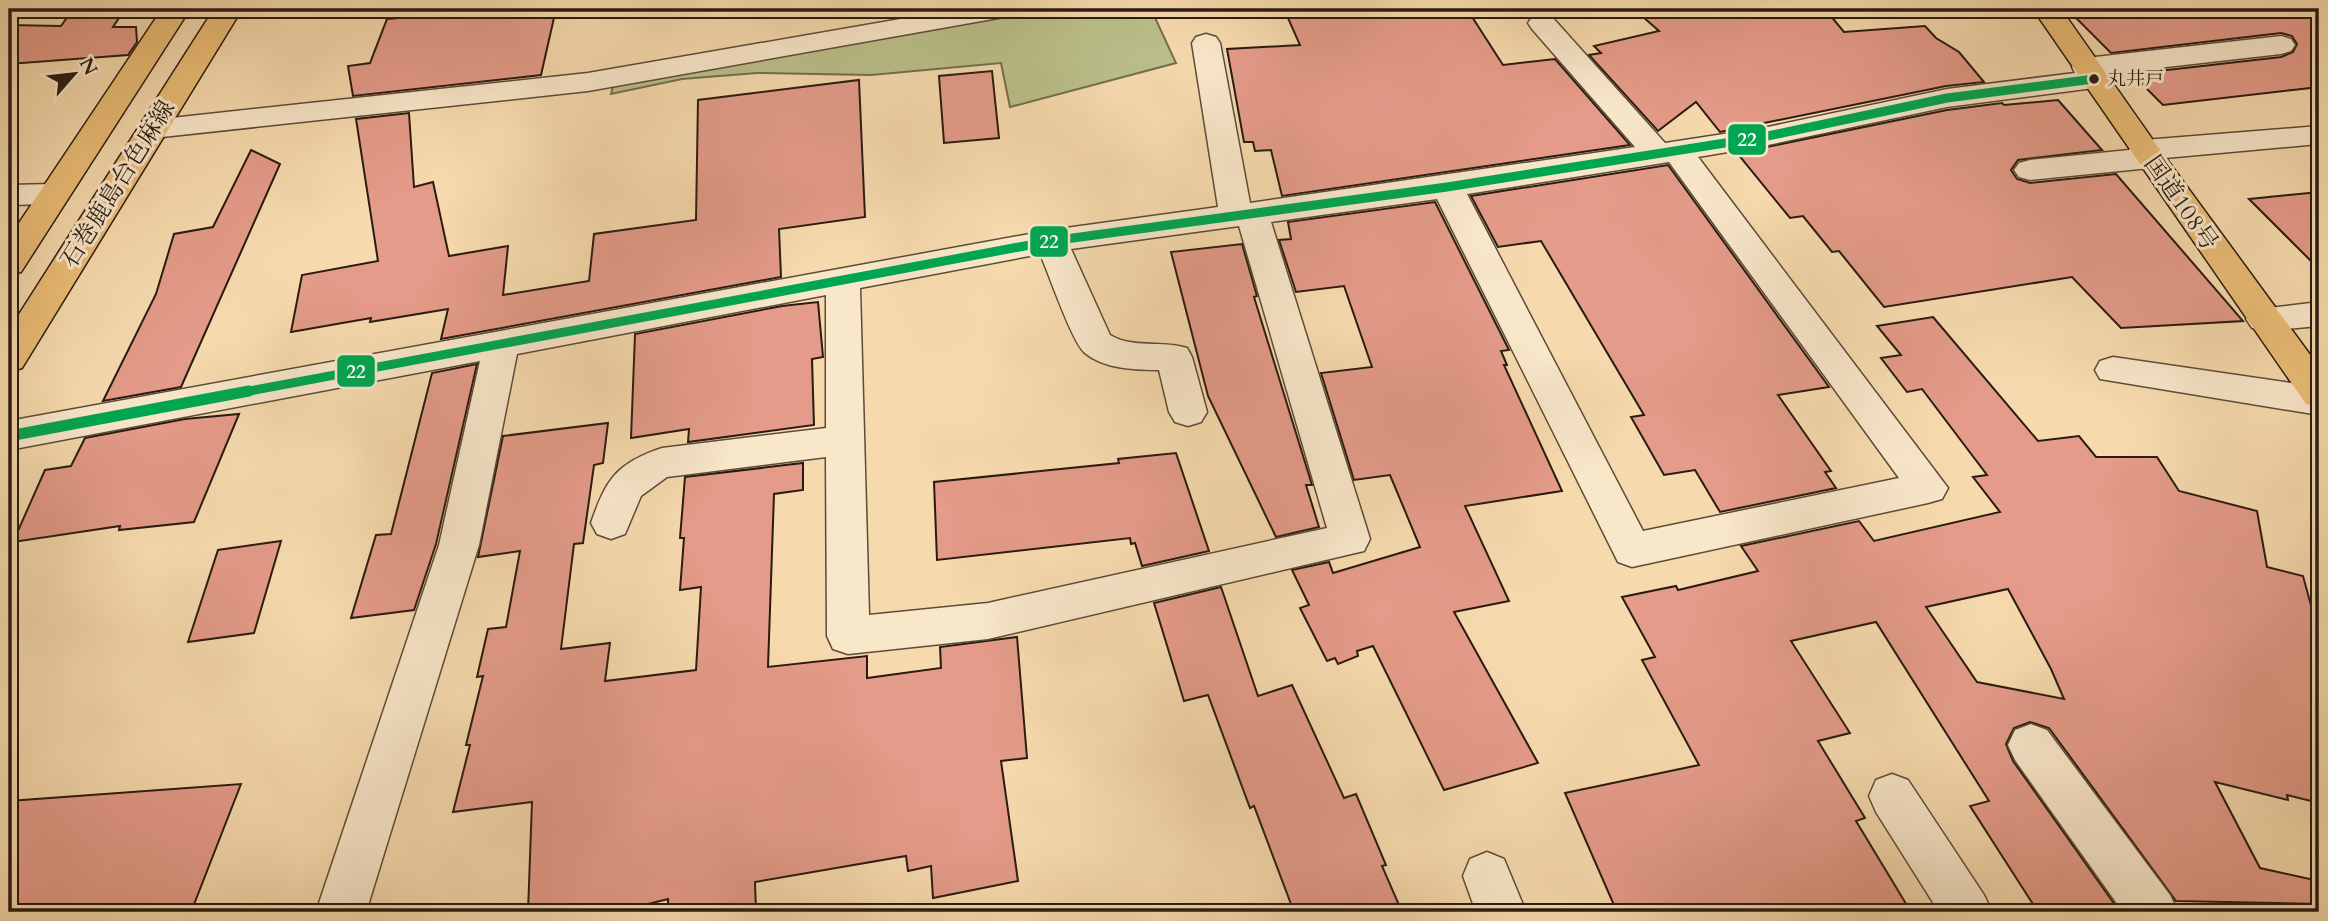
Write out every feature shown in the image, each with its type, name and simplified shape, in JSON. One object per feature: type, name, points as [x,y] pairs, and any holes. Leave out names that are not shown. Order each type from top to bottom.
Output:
[{"type":"main road","name":"石巻鹿島台色麻線","points":[[9,264],[176,9]]},
{"type":"main road","name":"石巻鹿島台色麻線","points":[[9,359],[228,9]]},
{"type":"main road","name":"国道108号","points":[[2047,9],[2319,394]]},
{"type":"street","points":[[153,129],[588,82],[1004,9]]},
{"type":"street","points":[[1447,187],[1632,550],[1928,488],[1667,152],[1542,23]]},
{"type":"street","points":[[843,280],[848,636],[988,621],[1350,539],[1244,215],[1206,43]]},
{"type":"street","points":[[9,436],[1051,241],[1447,187],[1667,152],[2090,73],[2281,45]]},
{"type":"street","points":[[2030,170],[2319,135]]},
{"type":"street","points":[[9,195],[53,194]]},
{"type":"street","points":[[1051,241],[1096,343],[1105,350],[1132,356],[1174,356],[1188,412]]},
{"type":"street","points":[[2264,319],[2319,314]]},
{"type":"street","points":[[341,912],[459,545],[502,342]]},
{"type":"street","points":[[2113,370],[2319,401]]},
{"type":"street","points":[[611,523],[622,489],[643,470],[662,463],[846,440]]},
{"type":"street","points":[[2031,745],[2153,912]]},
{"type":"street","points":[[1892,796],[1967,912]]},
{"type":"green space","points":[[1027,9],[1151,9],[1176,63],[1010,107],[1001,63],[871,75],[757,73],[682,79],[611,94],[613,86]]},
{"type":"building","points":[[73,9],[125,9],[113,27],[136,27],[137,42],[128,55],[9,64],[9,25],[61,26]]},
{"type":"building","points":[[412,9],[556,9],[541,75],[353,96],[348,66],[370,63],[387,19],[409,17]]},
{"type":"building","points":[[1284,9],[1467,9],[1503,65],[1555,59],[1630,145],[1282,196],[1271,150],[1255,151],[1253,142],[1244,142],[1227,49],[1300,45]]},
{"type":"building","points":[[1634,9],[1825,9],[1844,32],[1925,26],[1936,38],[1959,52],[1984,82],[1946,86],[1720,132],[1696,102],[1658,131],[1589,55],[1601,53],[1594,46],[1659,31]]},
{"type":"building","points":[[2183,9],[2319,9],[2319,87],[2163,105],[2132,74],[2281,57],[2293,52],[2297,44],[2292,36],[2281,33],[2111,53],[2073,15]]},
{"type":"building","points":[[992,71],[999,138],[944,143],[939,76]]},
{"type":"building","points":[[859,80],[865,217],[779,229],[781,277],[441,339],[448,309],[370,322],[371,318],[291,332],[302,275],[378,261],[356,119],[409,113],[414,187],[433,182],[449,256],[508,246],[503,295],[589,281],[594,234],[696,220],[698,100]]},
{"type":"building","points":[[2058,100],[2102,150],[2018,160],[2011,170],[2017,179],[2030,183],[2116,174],[2243,321],[2121,328],[2072,277],[1884,307],[1839,251],[1832,252],[1803,216],[1790,218],[1737,153],[1947,110]]},
{"type":"building","points":[[251,150],[280,164],[181,387],[103,401],[156,294],[174,234],[213,227]]},
{"type":"building","points":[[1668,165],[1829,387],[1778,395],[1831,471],[1825,472],[1836,488],[1720,512],[1695,470],[1664,475],[1631,417],[1644,415],[1541,241],[1498,247],[1471,196]]},
{"type":"building","points":[[2319,192],[2319,269],[2249,199]]},
{"type":"building","points":[[1435,202],[1509,350],[1501,351],[1507,365],[1504,365],[1562,491],[1465,506],[1509,601],[1454,612],[1538,763],[1444,790],[1373,646],[1357,651],[1358,656],[1338,664],[1335,658],[1327,661],[1300,608],[1309,605],[1292,570],[1329,562],[1333,573],[1420,547],[1390,475],[1354,480],[1321,373],[1372,367],[1344,286],[1296,292],[1279,240],[1291,239],[1288,222]]},
{"type":"building","points":[[1242,244],[1257,296],[1254,297],[1312,485],[1306,485],[1319,527],[1276,537],[1208,396],[1171,252]]},
{"type":"building","points":[[818,302],[823,357],[812,359],[814,425],[688,442],[689,429],[631,438],[635,334],[782,306]]},
{"type":"building","points":[[1933,317],[2038,441],[2079,436],[2096,457],[2157,457],[2179,491],[2257,511],[2267,567],[2303,576],[2319,635],[2319,803],[2287,795],[2288,800],[2215,782],[2260,868],[2319,881],[2319,904],[2176,901],[2049,728],[2030,722],[2014,728],[2006,744],[2013,761],[2120,912],[2038,912],[1970,806],[1989,801],[1876,622],[1791,641],[1850,733],[1818,741],[1865,818],[1856,821],[1911,912],[1617,912],[1565,793],[1699,765],[1642,660],[1655,657],[1622,597],[1676,586],[1678,590],[1758,571],[1741,546],[1859,521],[1874,541],[2000,512],[1973,477],[1987,475],[1922,389],[1907,392],[1881,358],[1901,355],[1877,326]],"holes":[[[2008,589],[2064,699],[1977,682],[1926,607]]]},
{"type":"building","points":[[477,364],[436,544],[414,610],[351,618],[376,535],[391,534],[432,373]]},
{"type":"building","points":[[239,414],[194,522],[119,530],[120,526],[13,542],[45,470],[71,466],[85,438],[185,419]]},
{"type":"building","points":[[608,423],[603,463],[594,465],[583,543],[574,544],[561,649],[610,643],[605,681],[696,670],[701,587],[680,590],[684,538],[680,538],[685,477],[803,463],[803,490],[774,494],[768,667],[867,656],[867,678],[941,668],[940,647],[1017,637],[1027,758],[1001,761],[1018,881],[933,898],[931,866],[908,871],[906,856],[755,882],[756,912],[668,912],[668,899],[616,912],[528,912],[532,802],[453,812],[470,745],[466,745],[483,676],[477,677],[488,629],[506,627],[520,551],[478,557],[503,436]]},
{"type":"building","points":[[1176,453],[1209,551],[1142,566],[1135,543],[1131,544],[1130,538],[937,560],[934,482],[1119,463],[1118,459]]},
{"type":"building","points":[[281,541],[254,633],[188,642],[218,550]]},
{"type":"building","points":[[1221,587],[1258,696],[1292,685],[1344,798],[1356,794],[1386,865],[1382,866],[1402,912],[1294,912],[1254,806],[1250,808],[1208,695],[1184,701],[1154,603]]},
{"type":"building","points":[[241,784],[191,912],[9,912],[9,801]]},
{"type":"transit line","name":"22","points":[[9,436],[1051,241],[1447,187],[1763,137],[1947,98],[2094,79]]},
{"type":"place","name":"丸井戸","points":[[2094,79]]}]
